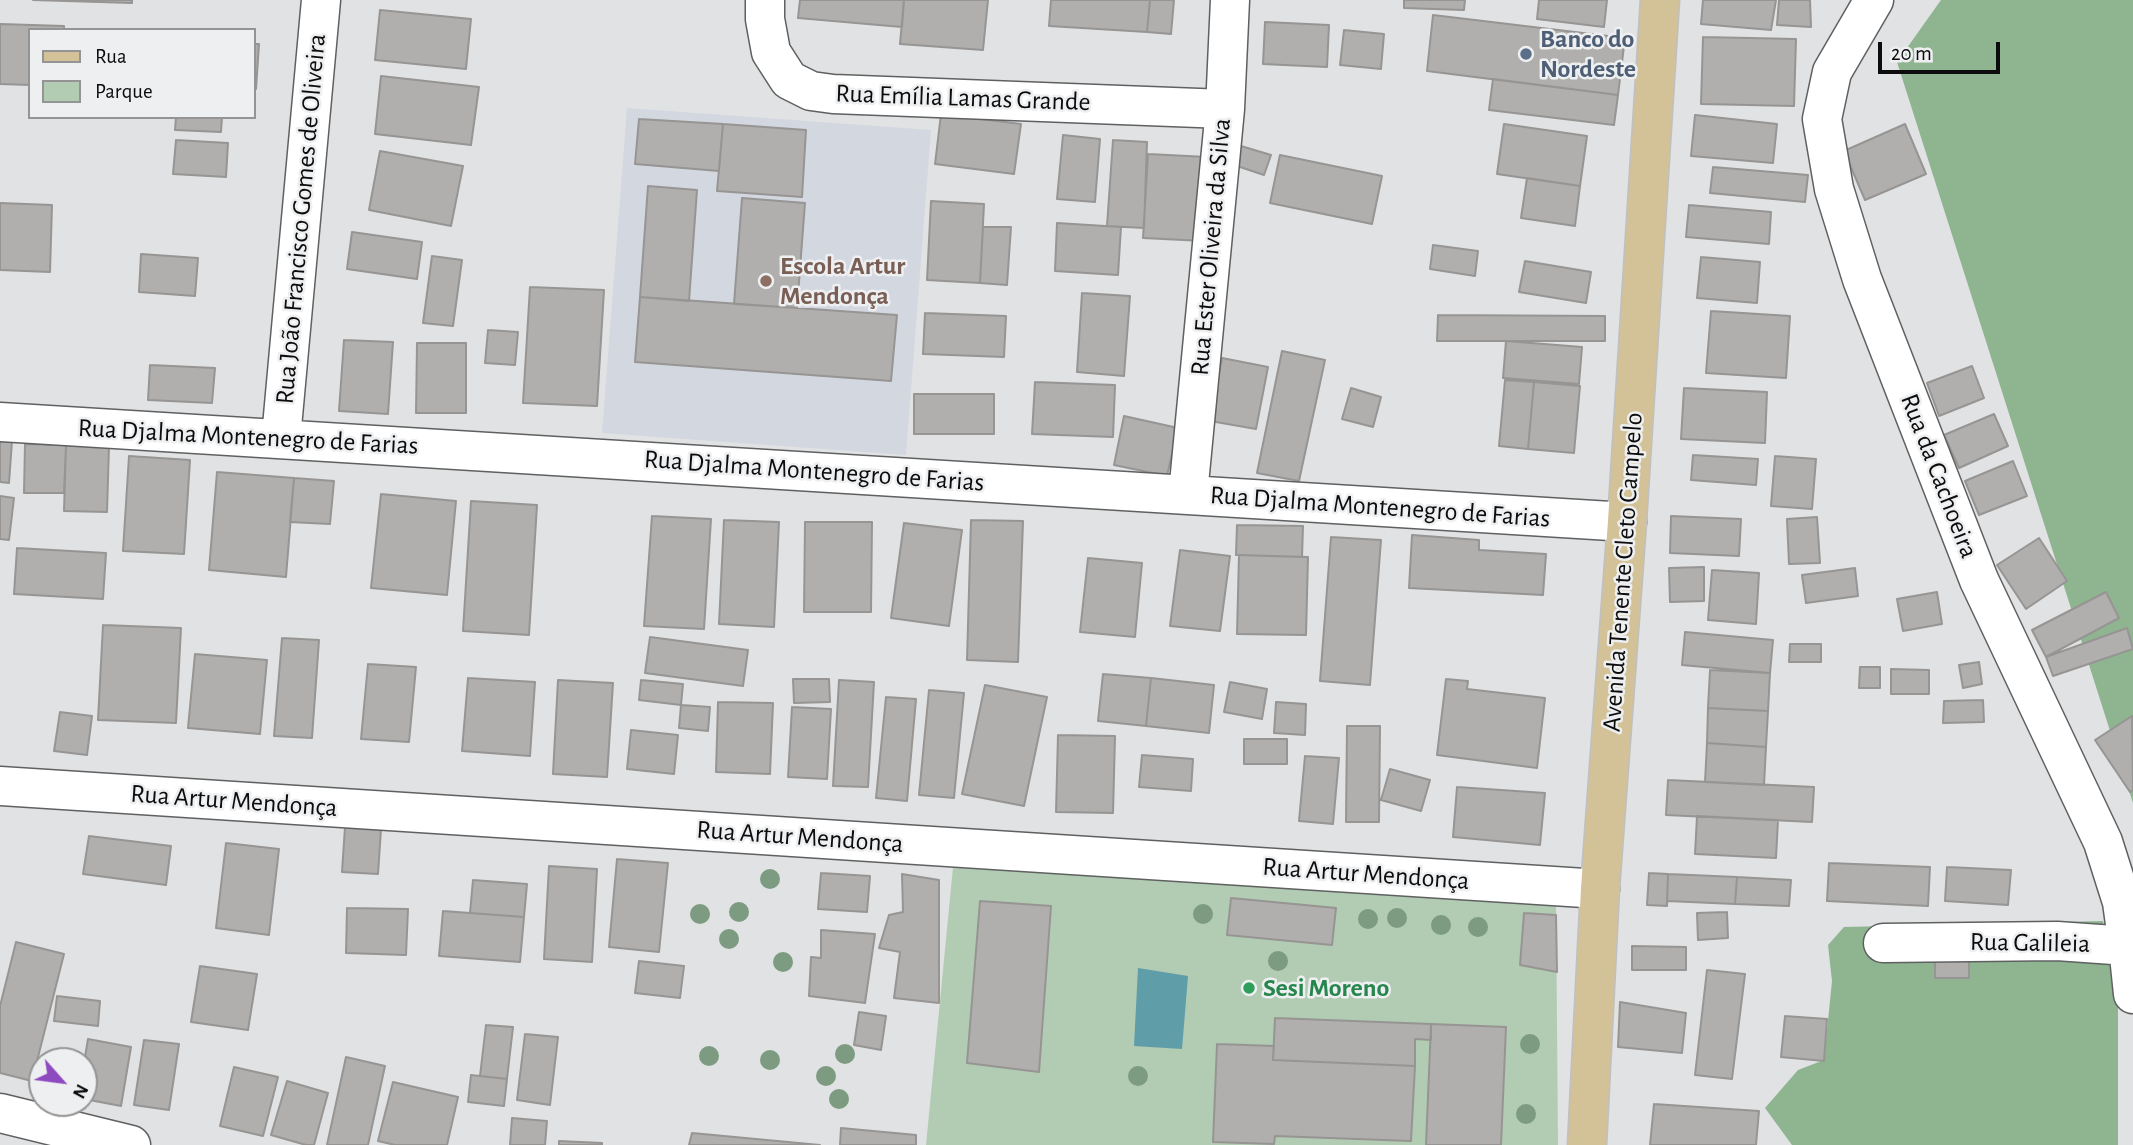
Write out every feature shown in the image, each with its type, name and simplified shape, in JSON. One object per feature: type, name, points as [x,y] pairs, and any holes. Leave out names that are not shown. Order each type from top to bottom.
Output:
[{"type":"main road","name":"Avenida Tenente Cleto Campelo","points":[[1587,1145],[1600,889],[1627,522],[1660,0]]},
{"type":"street","name":"Rua João Francisco Gomes de Oliveira","points":[[281,439],[321,0]]},
{"type":"street","name":"Rua Emília Lamas Grande","points":[[765,0],[765,19],[771,51],[789,80],[811,91],[1225,109]]},
{"type":"street","name":"Rua Ester Oliveira da Silva","points":[[1188,494],[1225,109],[1230,0]]},
{"type":"street","name":"Rua da Cachoeira","points":[[1874,0],[1832,72],[1822,119],[1835,189],[1862,279],[1979,580],[2103,842],[2122,902],[2128,946]]},
{"type":"street","name":"Rua Djalma Montenegro de Farias","points":[[0,422],[1627,522]]},
{"type":"street","name":"Rua Artur Mendonça","points":[[0,786],[1600,889]]},
{"type":"street","name":"Rua Galileia","points":[[1883,943],[2057,942],[2128,946],[2133,994]]},
{"type":"street","points":[[0,1113],[131,1145]]},
{"type":"shaded area","name":"Escola Artur Mendonça","points":[[627,108],[931,130],[906,455],[602,433]]},
{"type":"green space","points":[[1941,0],[2133,0],[2133,803],[1897,62]]},
{"type":"green space","name":"Sesi Moreno","points":[[954,857],[1556,902],[1558,1145],[926,1145]]},
{"type":"green space","points":[[2103,921],[2118,998],[2118,1145],[1792,1145],[1765,1108],[1798,1070],[1824,1060],[1832,981],[1828,945],[1844,927]]},
{"type":"water","points":[[1138,968],[1188,976],[1182,1049],[1134,1046]]},
{"type":"building","points":[[33,0],[132,0],[132,3]]},
{"type":"building","points":[[800,0],[904,0],[902,27],[798,18]]},
{"type":"building","points":[[904,0],[988,0],[983,50],[900,44]]},
{"type":"building","points":[[1051,0],[1150,0],[1147,32],[1049,26]]},
{"type":"building","points":[[1150,0],[1174,0],[1171,34],[1147,32]]},
{"type":"building","points":[[1404,0],[1465,0],[1464,10],[1404,8]]},
{"type":"building","points":[[1539,0],[1607,0],[1604,27],[1537,19]]},
{"type":"building","points":[[1703,0],[1776,0],[1771,30],[1701,24]]},
{"type":"building","points":[[1779,0],[1810,0],[1811,27],[1777,25]]},
{"type":"building","points":[[380,10],[471,19],[466,69],[375,60]]},
{"type":"building","name":"Banco do Nordeste","points":[[1433,15],[1625,38],[1618,95],[1427,71]]},
{"type":"building","points":[[1265,22],[1329,25],[1327,67],[1263,64]]},
{"type":"building","points":[[0,24],[64,26],[28,28],[28,85],[0,84]]},
{"type":"building","points":[[1344,30],[1384,34],[1381,69],[1340,65]]},
{"type":"building","points":[[1703,37],[1796,39],[1794,106],[1701,104]]},
{"type":"building","points":[[256,44],[259,44],[256,89]]},
{"type":"building","points":[[381,76],[479,87],[471,145],[375,134]]},
{"type":"building","points":[[1493,79],[1618,95],[1614,125],[1489,110]]},
{"type":"building","points":[[941,114],[1021,124],[1014,174],[935,164]]},
{"type":"building","points":[[1695,115],[1777,124],[1773,163],[1691,156]]},
{"type":"building","points":[[176,119],[222,119],[221,132],[175,130]]},
{"type":"building","points":[[639,119],[723,124],[719,171],[635,164]]},
{"type":"building","points":[[723,124],[806,130],[802,197],[717,191]]},
{"type":"building","points":[[1504,124],[1587,136],[1580,186],[1497,174]]},
{"type":"building","points":[[1905,124],[1926,174],[1865,200],[1844,151]]},
{"type":"building","points":[[1063,135],[1100,139],[1095,202],[1057,199]]},
{"type":"building","points":[[176,140],[228,143],[226,177],[173,174]]},
{"type":"building","points":[[1113,140],[1147,142],[1144,228],[1107,226]]},
{"type":"building","points":[[1241,146],[1271,155],[1264,175],[1234,165]]},
{"type":"building","points":[[380,151],[463,166],[451,226],[369,210]]},
{"type":"building","points":[[1148,154],[1207,157],[1203,241],[1143,238]]},
{"type":"building","points":[[1280,155],[1382,176],[1372,224],[1270,203]]},
{"type":"building","points":[[1713,167],[1808,175],[1805,202],[1710,193]]},
{"type":"building","points":[[1527,178],[1580,186],[1575,226],[1521,218]]},
{"type":"building","points":[[648,186],[697,190],[689,301],[640,297]]},
{"type":"building","points":[[742,198],[805,203],[797,308],[734,304]]},
{"type":"building","points":[[931,201],[984,204],[980,283],[927,280]]},
{"type":"building","points":[[0,203],[52,205],[50,272],[0,270]]},
{"type":"building","points":[[1689,205],[1771,212],[1769,244],[1686,237]]},
{"type":"building","points":[[1057,223],[1121,227],[1118,275],[1055,271]]},
{"type":"building","points":[[983,227],[1011,227],[1007,285],[980,283]]},
{"type":"building","points":[[352,232],[422,242],[417,279],[347,269]]},
{"type":"building","points":[[1433,245],[1478,251],[1475,276],[1430,269]]},
{"type":"building","points":[[141,254],[198,258],[195,296],[139,292]]},
{"type":"building","points":[[432,256],[462,260],[453,326],[423,323]]},
{"type":"building","points":[[1701,257],[1760,262],[1757,303],[1697,298]]},
{"type":"building","points":[[1525,261],[1591,272],[1586,303],[1519,292]]},
{"type":"building","points":[[530,287],[604,290],[597,406],[523,403]]},
{"type":"building","points":[[1082,293],[1130,296],[1124,376],[1077,372]]},
{"type":"building","points":[[640,297],[897,315],[891,381],[635,362]]},
{"type":"building","points":[[1711,311],[1790,316],[1786,378],[1706,373]]},
{"type":"building","points":[[925,313],[1006,316],[1004,357],[923,354]]},
{"type":"building","points":[[1438,315],[1605,316],[1605,341],[1437,341]]},
{"type":"building","points":[[488,330],[518,332],[515,365],[485,363]]},
{"type":"building","points":[[344,340],[393,342],[388,414],[339,411]]},
{"type":"building","points":[[1506,341],[1582,347],[1579,384],[1503,378]]},
{"type":"building","points":[[417,343],[466,343],[466,413],[416,413]]},
{"type":"building","points":[[1282,351],[1325,360],[1299,481],[1257,473]]},
{"type":"building","points":[[1222,358],[1268,367],[1256,429],[1210,421]]},
{"type":"building","points":[[150,365],[215,368],[212,403],[148,400]]},
{"type":"building","points":[[1972,366],[1984,398],[1939,416],[1927,383]]},
{"type":"building","points":[[1505,380],[1534,382],[1528,449],[1499,446]]},
{"type":"building","points":[[1035,382],[1115,385],[1113,437],[1032,434]]},
{"type":"building","points":[[1534,382],[1580,386],[1574,453],[1528,449]]},
{"type":"building","points":[[1351,388],[1381,397],[1373,427],[1342,419]]},
{"type":"building","points":[[1684,388],[1767,392],[1765,443],[1681,439]]},
{"type":"building","points":[[914,394],[994,394],[994,434],[914,434]]},
{"type":"building","points":[[1994,414],[2008,446],[1959,468],[1944,435]]},
{"type":"building","points":[[1124,416],[1178,428],[1167,476],[1114,465]]},
{"type":"building","points":[[0,440],[12,441],[9,483],[0,482]]},
{"type":"building","points":[[25,444],[66,445],[64,493],[24,493]]},
{"type":"building","points":[[66,445],[109,446],[107,512],[64,511]]},
{"type":"building","points":[[1693,455],[1758,459],[1756,485],[1691,480]]},
{"type":"building","points":[[129,456],[190,460],[184,554],[123,551]]},
{"type":"building","points":[[1775,456],[1816,459],[1812,509],[1771,506]]},
{"type":"building","points":[[2013,461],[2027,496],[1979,515],[1965,481]]},
{"type":"building","points":[[217,472],[294,478],[286,577],[209,570]]},
{"type":"building","points":[[294,478],[334,481],[330,524],[290,522]]},
{"type":"building","points":[[381,494],[456,501],[447,595],[371,588]]},
{"type":"building","points":[[0,496],[14,498],[9,540],[0,539]]},
{"type":"building","points":[[471,501],[537,505],[529,635],[463,631]]},
{"type":"building","points":[[652,516],[711,519],[704,629],[644,626]]},
{"type":"building","points":[[1671,516],[1741,519],[1739,556],[1670,553]]},
{"type":"building","points":[[1817,517],[1820,563],[1789,564],[1787,519]]},
{"type":"building","points":[[724,520],[779,522],[774,627],[719,624]]},
{"type":"building","points":[[971,520],[1023,521],[1018,662],[967,660]]},
{"type":"building","points":[[805,522],[872,522],[871,612],[804,612]]},
{"type":"building","points":[[904,523],[962,530],[949,626],[891,618]]},
{"type":"building","points":[[1237,525],[1303,526],[1302,557],[1236,555]]},
{"type":"building","points":[[1412,535],[1479,540],[1479,550],[1546,554],[1543,595],[1409,588]]},
{"type":"building","points":[[1331,537],[1381,540],[1370,685],[1320,681]]},
{"type":"building","points":[[2039,538],[2067,581],[2026,609],[1997,565]]},
{"type":"building","points":[[17,548],[106,553],[103,599],[14,594]]},
{"type":"building","points":[[1180,550],[1230,556],[1220,631],[1170,626]]},
{"type":"building","points":[[1239,555],[1308,557],[1306,635],[1237,634]]},
{"type":"building","points":[[1088,558],[1142,563],[1135,637],[1080,632]]},
{"type":"building","points":[[1704,567],[1704,601],[1670,602],[1669,568]]},
{"type":"building","points":[[1855,568],[1858,596],[1806,603],[1802,575]]},
{"type":"building","points":[[1712,570],[1759,573],[1756,624],[1708,620]]},
{"type":"building","points":[[1937,592],[1942,624],[1903,631],[1897,599]]},
{"type":"building","points":[[2106,592],[2119,618],[2046,657],[2032,630]]},
{"type":"building","points":[[103,625],[181,628],[176,723],[98,720]]},
{"type":"building","points":[[2127,628],[2133,649],[2053,676],[2046,657]]},
{"type":"building","points":[[1685,632],[1773,640],[1770,673],[1682,665]]},
{"type":"building","points":[[650,637],[748,650],[743,686],[645,673]]},
{"type":"building","points":[[282,638],[319,640],[312,738],[274,736]]},
{"type":"building","points":[[1790,644],[1821,644],[1821,662],[1789,662]]},
{"type":"building","points":[[195,654],[267,660],[260,734],[188,728]]},
{"type":"building","points":[[1979,662],[1982,684],[1963,688],[1959,665]]},
{"type":"building","points":[[368,664],[416,667],[409,742],[361,739]]},
{"type":"building","points":[[1860,667],[1880,667],[1880,688],[1859,688]]},
{"type":"building","points":[[1891,669],[1929,670],[1929,694],[1891,694]]},
{"type":"building","points":[[1710,670],[1770,673],[1768,711],[1708,708]]},
{"type":"building","points":[[1103,674],[1151,678],[1146,726],[1098,721]]},
{"type":"building","points":[[468,678],[535,682],[530,756],[462,751]]},
{"type":"building","points":[[1151,678],[1214,685],[1209,733],[1146,726]]},
{"type":"building","points":[[793,679],[829,679],[830,702],[794,703]]},
{"type":"building","points":[[1446,679],[1468,681],[1467,689],[1545,698],[1537,768],[1437,755]]},
{"type":"building","points":[[558,680],[613,683],[607,777],[553,774]]},
{"type":"building","points":[[641,680],[683,684],[681,705],[639,700]]},
{"type":"building","points":[[839,680],[874,682],[868,787],[833,786]]},
{"type":"building","points":[[1230,682],[1267,689],[1262,719],[1224,712]]},
{"type":"building","points":[[985,685],[1047,697],[1024,806],[962,794]]},
{"type":"building","points":[[929,690],[964,693],[954,798],[919,795]]},
{"type":"building","points":[[886,697],[916,699],[907,801],[876,798]]},
{"type":"building","points":[[1983,700],[1984,722],[1943,723],[1944,701]]},
{"type":"building","points":[[718,702],[773,703],[770,774],[716,772]]},
{"type":"building","points":[[1276,702],[1306,704],[1305,735],[1274,733]]},
{"type":"building","points":[[681,705],[710,707],[708,731],[679,728]]},
{"type":"building","points":[[792,707],[831,709],[827,779],[788,777]]},
{"type":"building","points":[[1708,708],[1768,711],[1766,747],[1707,743]]},
{"type":"building","points":[[60,712],[92,716],[87,755],[54,751]]},
{"type":"building","points":[[2132,716],[2133,790],[2130,792],[2095,740]]},
{"type":"building","points":[[1347,726],[1380,726],[1379,822],[1346,822]]},
{"type":"building","points":[[631,730],[678,735],[674,774],[627,769]]},
{"type":"building","points":[[1058,735],[1115,736],[1113,813],[1056,812]]},
{"type":"building","points":[[1244,739],[1287,739],[1287,764],[1244,764]]},
{"type":"building","points":[[1707,743],[1766,747],[1764,785],[1705,782]]},
{"type":"building","points":[[1142,755],[1193,759],[1191,791],[1139,787]]},
{"type":"building","points":[[1305,756],[1339,758],[1333,824],[1299,821]]},
{"type":"building","points":[[1390,769],[1430,780],[1421,811],[1381,800]]},
{"type":"building","points":[[1668,780],[1814,787],[1812,822],[1666,815]]},
{"type":"building","points":[[1457,787],[1545,793],[1540,845],[1453,837]]},
{"type":"building","points":[[1697,816],[1778,820],[1776,858],[1695,854]]},
{"type":"building","points":[[345,827],[381,829],[378,874],[342,872]]},
{"type":"building","points":[[89,836],[171,846],[166,885],[83,874]]},
{"type":"building","points":[[226,843],[279,849],[269,935],[216,928]]},
{"type":"building","points":[[617,859],[668,863],[659,952],[609,947]]},
{"type":"building","points":[[1829,863],[1930,867],[1928,906],[1827,901]]},
{"type":"building","points":[[549,866],[597,869],[592,962],[544,959]]},
{"type":"building","points":[[1947,867],[2011,870],[2008,905],[1945,901]]},
{"type":"building","points":[[821,873],[870,876],[867,912],[818,909]]},
{"type":"building","points":[[1649,873],[1668,874],[1667,906],[1647,905]]},
{"type":"building","points":[[902,874],[939,880],[939,1003],[894,998],[900,952],[879,948],[889,915],[903,912]]},
{"type":"building","points":[[1668,874],[1737,877],[1735,904],[1667,901]]},
{"type":"building","points":[[1737,877],[1791,880],[1789,906],[1735,904]]},
{"type":"building","points":[[473,880],[527,884],[524,917],[470,913]]},
{"type":"building","points":[[1231,898],[1336,908],[1332,945],[1227,935]]},
{"type":"building","points":[[980,901],[1051,906],[1039,1072],[967,1063]]},
{"type":"building","points":[[347,908],[408,909],[406,955],[346,953]]},
{"type":"building","points":[[443,911],[524,917],[520,962],[439,956]]},
{"type":"building","points":[[1727,912],[1728,938],[1698,940],[1697,913]]},
{"type":"building","points":[[1524,913],[1556,915],[1557,972],[1520,965]]},
{"type":"building","points":[[821,930],[875,934],[865,1003],[809,996],[811,957],[821,958]]},
{"type":"building","points":[[16,942],[64,954],[41,1047],[28,1047],[28,1080],[0,1073],[0,1006]]},
{"type":"building","points":[[1632,946],[1686,947],[1686,970],[1632,970]]},
{"type":"building","points":[[1935,951],[1969,951],[1969,978],[1935,978]]},
{"type":"building","points":[[639,961],[684,966],[680,998],[635,993]]},
{"type":"building","points":[[200,966],[257,974],[248,1030],[191,1022]]},
{"type":"building","points":[[1707,970],[1745,974],[1732,1079],[1695,1075]]},
{"type":"building","points":[[57,996],[100,1001],[98,1026],[54,1021]]},
{"type":"building","points":[[1620,1002],[1686,1013],[1682,1053],[1618,1047]]},
{"type":"building","points":[[859,1012],[886,1016],[881,1050],[854,1045]]},
{"type":"building","points":[[1785,1016],[1827,1019],[1824,1061],[1781,1057]]},
{"type":"building","points":[[1275,1018],[1431,1024],[1431,1040],[1415,1039],[1415,1066],[1273,1060]]},
{"type":"building","points":[[1431,1024],[1506,1027],[1501,1145],[1426,1145]]},
{"type":"building","points":[[486,1025],[513,1027],[507,1079],[480,1076]]},
{"type":"building","points":[[525,1034],[558,1037],[550,1105],[517,1100]]},
{"type":"building","points":[[88,1039],[131,1047],[121,1106],[98,1102],[98,1047],[87,1047]]},
{"type":"building","points":[[144,1040],[179,1044],[169,1110],[134,1105]]},
{"type":"building","points":[[1217,1044],[1274,1046],[1273,1060],[1415,1066],[1411,1141],[1275,1136],[1274,1144],[1213,1142]]},
{"type":"building","points":[[346,1057],[385,1066],[368,1145],[327,1145]]},
{"type":"building","points":[[234,1067],[278,1077],[263,1136],[220,1126]]},
{"type":"building","points":[[471,1075],[507,1079],[504,1106],[468,1102]]},
{"type":"building","points":[[287,1081],[328,1093],[314,1145],[271,1135]]},
{"type":"building","points":[[393,1082],[458,1097],[447,1145],[395,1145],[378,1141]]},
{"type":"building","points":[[1654,1104],[1759,1111],[1756,1145],[1650,1145]]},
{"type":"building","points":[[512,1118],[547,1121],[545,1145],[510,1145]]},
{"type":"building","points":[[841,1128],[916,1135],[916,1145],[840,1145]]},
{"type":"building","points":[[692,1133],[820,1145],[689,1145]]},
{"type":"building","points":[[559,1141],[602,1143],[602,1145],[559,1145]]},
{"type":"place","name":"Banco do Nordeste","points":[[1526,54]]},
{"type":"place","name":"Escola Artur Mendonça","points":[[766,281]]},
{"type":"place","name":"Sesi Moreno","points":[[1249,988]]}]
